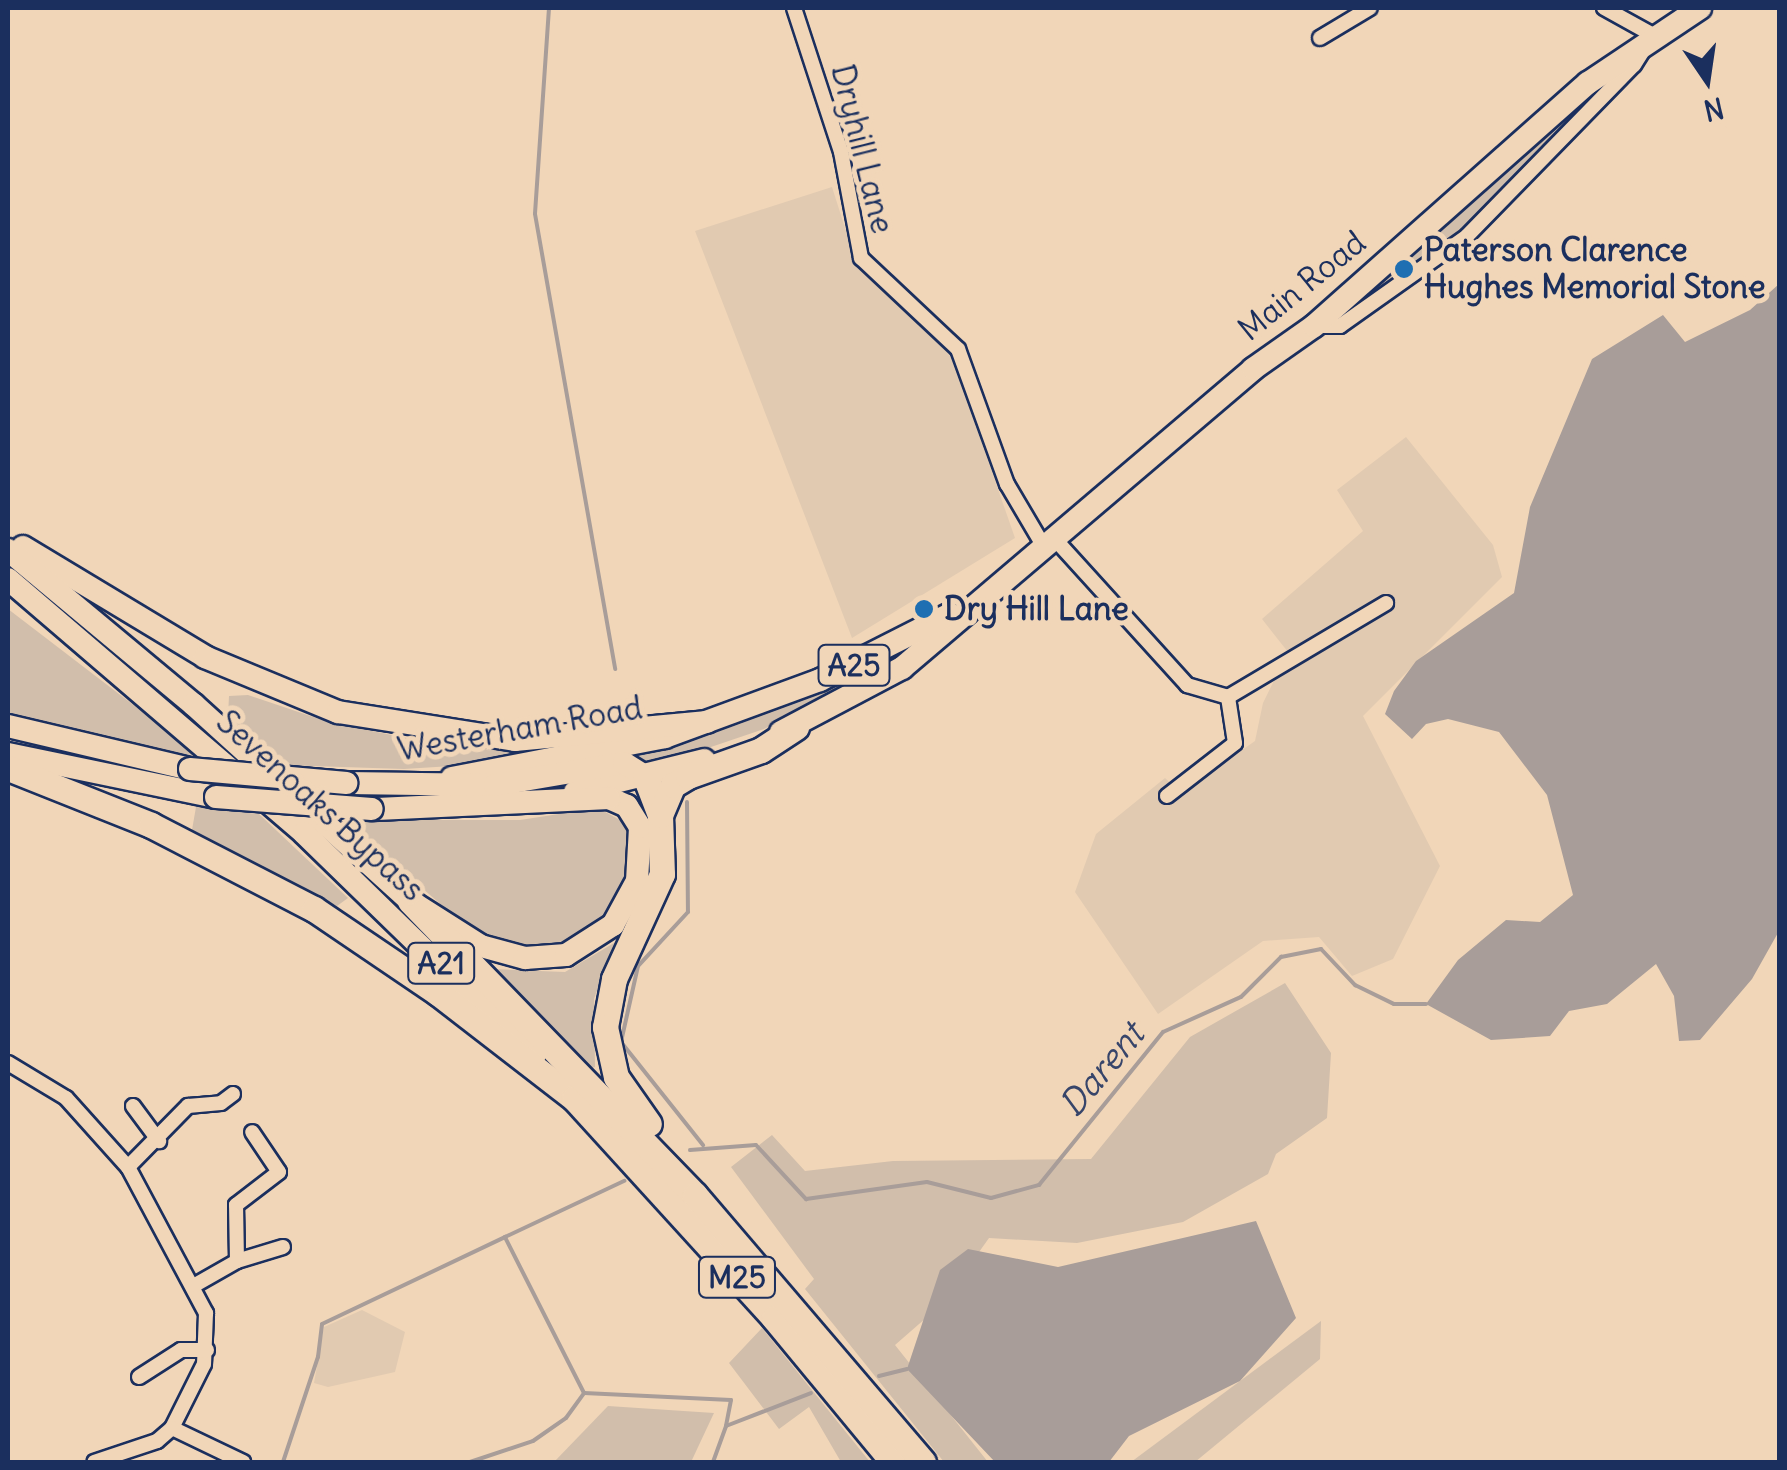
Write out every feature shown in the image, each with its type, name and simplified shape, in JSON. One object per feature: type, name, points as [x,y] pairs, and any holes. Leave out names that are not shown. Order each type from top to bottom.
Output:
[{"type":"highway","points":[[660,815],[673,785],[762,750],[796,727]]},
{"type":"highway","points":[[8,768],[151,825],[314,909],[438,993],[574,1098]]},
{"type":"highway","name":"M25","points":[[645,776],[660,815],[659,887],[614,979],[606,1045],[624,1090],[695,1195]]},
{"type":"highway","name":"M25","points":[[410,902],[695,1195],[923,1462]]},
{"type":"highway","name":"M25","points":[[574,1098],[774,1318],[893,1462]]},
{"type":"main road","name":"Main Road","points":[[992,588],[1253,369],[1314,326],[1573,96],[1654,35],[1700,8]]},
{"type":"main road","points":[[8,537],[205,658],[338,712],[514,740],[707,722]]},
{"type":"main road","name":"Sevenoaks Bypass","points":[[8,550],[219,726],[410,902],[481,946],[510,956],[566,955],[602,935],[638,881],[642,850],[637,819],[609,798],[527,800]]},
{"type":"main road","name":"Sevenoaks Bypass","points":[[8,579],[98,653],[380,903],[574,1098]]},
{"type":"main road","name":"Westerham Road","points":[[8,726],[190,769],[413,786],[608,753],[707,722],[872,656],[992,588]]},
{"type":"main road","name":"Westerham Road","points":[[8,754],[216,797],[372,810],[527,800],[645,776],[796,727],[902,668],[992,588]]},
{"type":"main road","points":[[8,590],[98,653]]},
{"type":"main road","points":[[413,786],[507,784],[624,764],[645,776]]},
{"type":"street","name":"Dryhill Lane","points":[[794,8],[841,152],[861,258],[958,349],[1007,484],[1048,541],[1186,685],[1228,697]]},
{"type":"street","points":[[1320,38],[1370,8]]},
{"type":"street","points":[[1314,326],[1340,326],[1467,236],[1634,65],[1654,35],[1604,8]]},
{"type":"street","points":[[1167,796],[1235,743],[1228,697],[1386,603]]},
{"type":"street","points":[[8,1063],[66,1098],[128,1167],[195,1285],[206,1313],[207,1350],[172,1428],[157,1441],[94,1462]]},
{"type":"street","points":[[128,1167],[158,1141],[188,1106],[221,1103],[234,1094]]},
{"type":"street","points":[[133,1106],[158,1141]]},
{"type":"street","points":[[237,1261],[236,1204],[279,1172],[252,1132]]},
{"type":"street","points":[[195,1285],[237,1261],[283,1247]]},
{"type":"street","points":[[140,1378],[181,1350],[207,1350]]},
{"type":"street","points":[[172,1428],[244,1462]]},
{"type":"shaded area","points":[[1589,95],[1594,99],[1475,221],[1335,324]]},
{"type":"shaded area","points":[[832,187],[858,269],[948,346],[1015,538],[852,638],[695,231]]},
{"type":"shaded area","points":[[1779,284],[1779,931],[1752,979],[1700,1040],[1679,1041],[1674,996],[1656,964],[1607,1004],[1569,1011],[1550,1036],[1491,1040],[1426,1004],[1458,960],[1506,920],[1540,922],[1573,895],[1547,795],[1499,732],[1448,719],[1426,724],[1412,739],[1385,714],[1394,691],[1416,661],[1514,593],[1530,507],[1592,359],[1663,315],[1685,342],[1750,310]]},
{"type":"shaded area","points":[[1406,437],[1493,545],[1502,577],[1363,716],[1440,866],[1393,959],[1352,976],[1319,937],[1263,941],[1158,1014],[1075,892],[1096,834],[1165,778],[1181,793],[1255,741],[1263,703],[1288,652],[1262,619],[1363,531],[1337,490]]},
{"type":"shaded area","points":[[8,609],[200,756],[111,744],[8,715]]},
{"type":"shaded area","points":[[897,654],[858,682],[764,729],[655,766],[631,757],[740,724]]},
{"type":"shaded area","points":[[248,695],[331,723],[453,747],[567,748],[500,763],[404,769],[281,765],[228,716],[229,696]]},
{"type":"shaded area","points":[[196,807],[259,814],[348,898],[337,906],[192,830]]},
{"type":"shaded area","points":[[598,808],[629,825],[628,882],[612,912],[581,938],[548,950],[497,944],[461,922],[344,820],[520,820]]},
{"type":"shaded area","points":[[614,943],[594,999],[595,1067],[590,1069],[493,969],[565,972]]},
{"type":"shaded area","points":[[1285,983],[1331,1053],[1327,1118],[1276,1154],[1268,1174],[1183,1222],[1077,1243],[989,1238],[942,1304],[895,1345],[988,1462],[944,1462],[805,1289],[814,1279],[731,1167],[772,1135],[805,1171],[893,1161],[1091,1159],[1190,1037]]},
{"type":"shaded area","points":[[1256,1221],[1296,1318],[1240,1381],[1129,1436],[1109,1462],[995,1462],[907,1369],[940,1270],[968,1249],[1058,1267]]},
{"type":"shaded area","points":[[362,1310],[405,1332],[395,1372],[328,1387],[314,1383],[324,1327]]},
{"type":"shaded area","points":[[1321,1321],[1320,1359],[1195,1462],[1131,1462]]},
{"type":"shaded area","points":[[762,1328],[870,1462],[841,1462],[809,1407],[779,1429],[729,1363]]},
{"type":"shaded area","points":[[608,1406],[714,1413],[691,1462],[554,1462]]},
{"type":"waterway","points":[[549,8],[535,214],[615,669]]},
{"type":"waterway","points":[[687,802],[688,912],[638,966],[621,1042],[703,1145]]},
{"type":"waterway","name":"Darent","points":[[690,1150],[756,1145],[806,1199],[927,1182],[991,1198],[1039,1185],[1163,1032],[1241,997],[1281,957],[1321,949],[1355,985],[1394,1004],[1426,1004]]},
{"type":"waterway","name":"Darent","points":[[470,1462],[533,1441],[566,1418],[584,1393],[505,1237],[624,1181]]},
{"type":"waterway","points":[[283,1462],[318,1357],[322,1324],[505,1237]]},
{"type":"waterway","points":[[879,1376],[907,1369]]},
{"type":"waterway","points":[[584,1393],[731,1400],[726,1426]]},
{"type":"waterway","points":[[713,1462],[726,1426],[811,1393]]},
{"type":"place","name":"Paterson Clarence Hughes Memorial Stone","points":[[1404,269]]},
{"type":"place","name":"Dry Hill Lane","points":[[924,609]]}]
